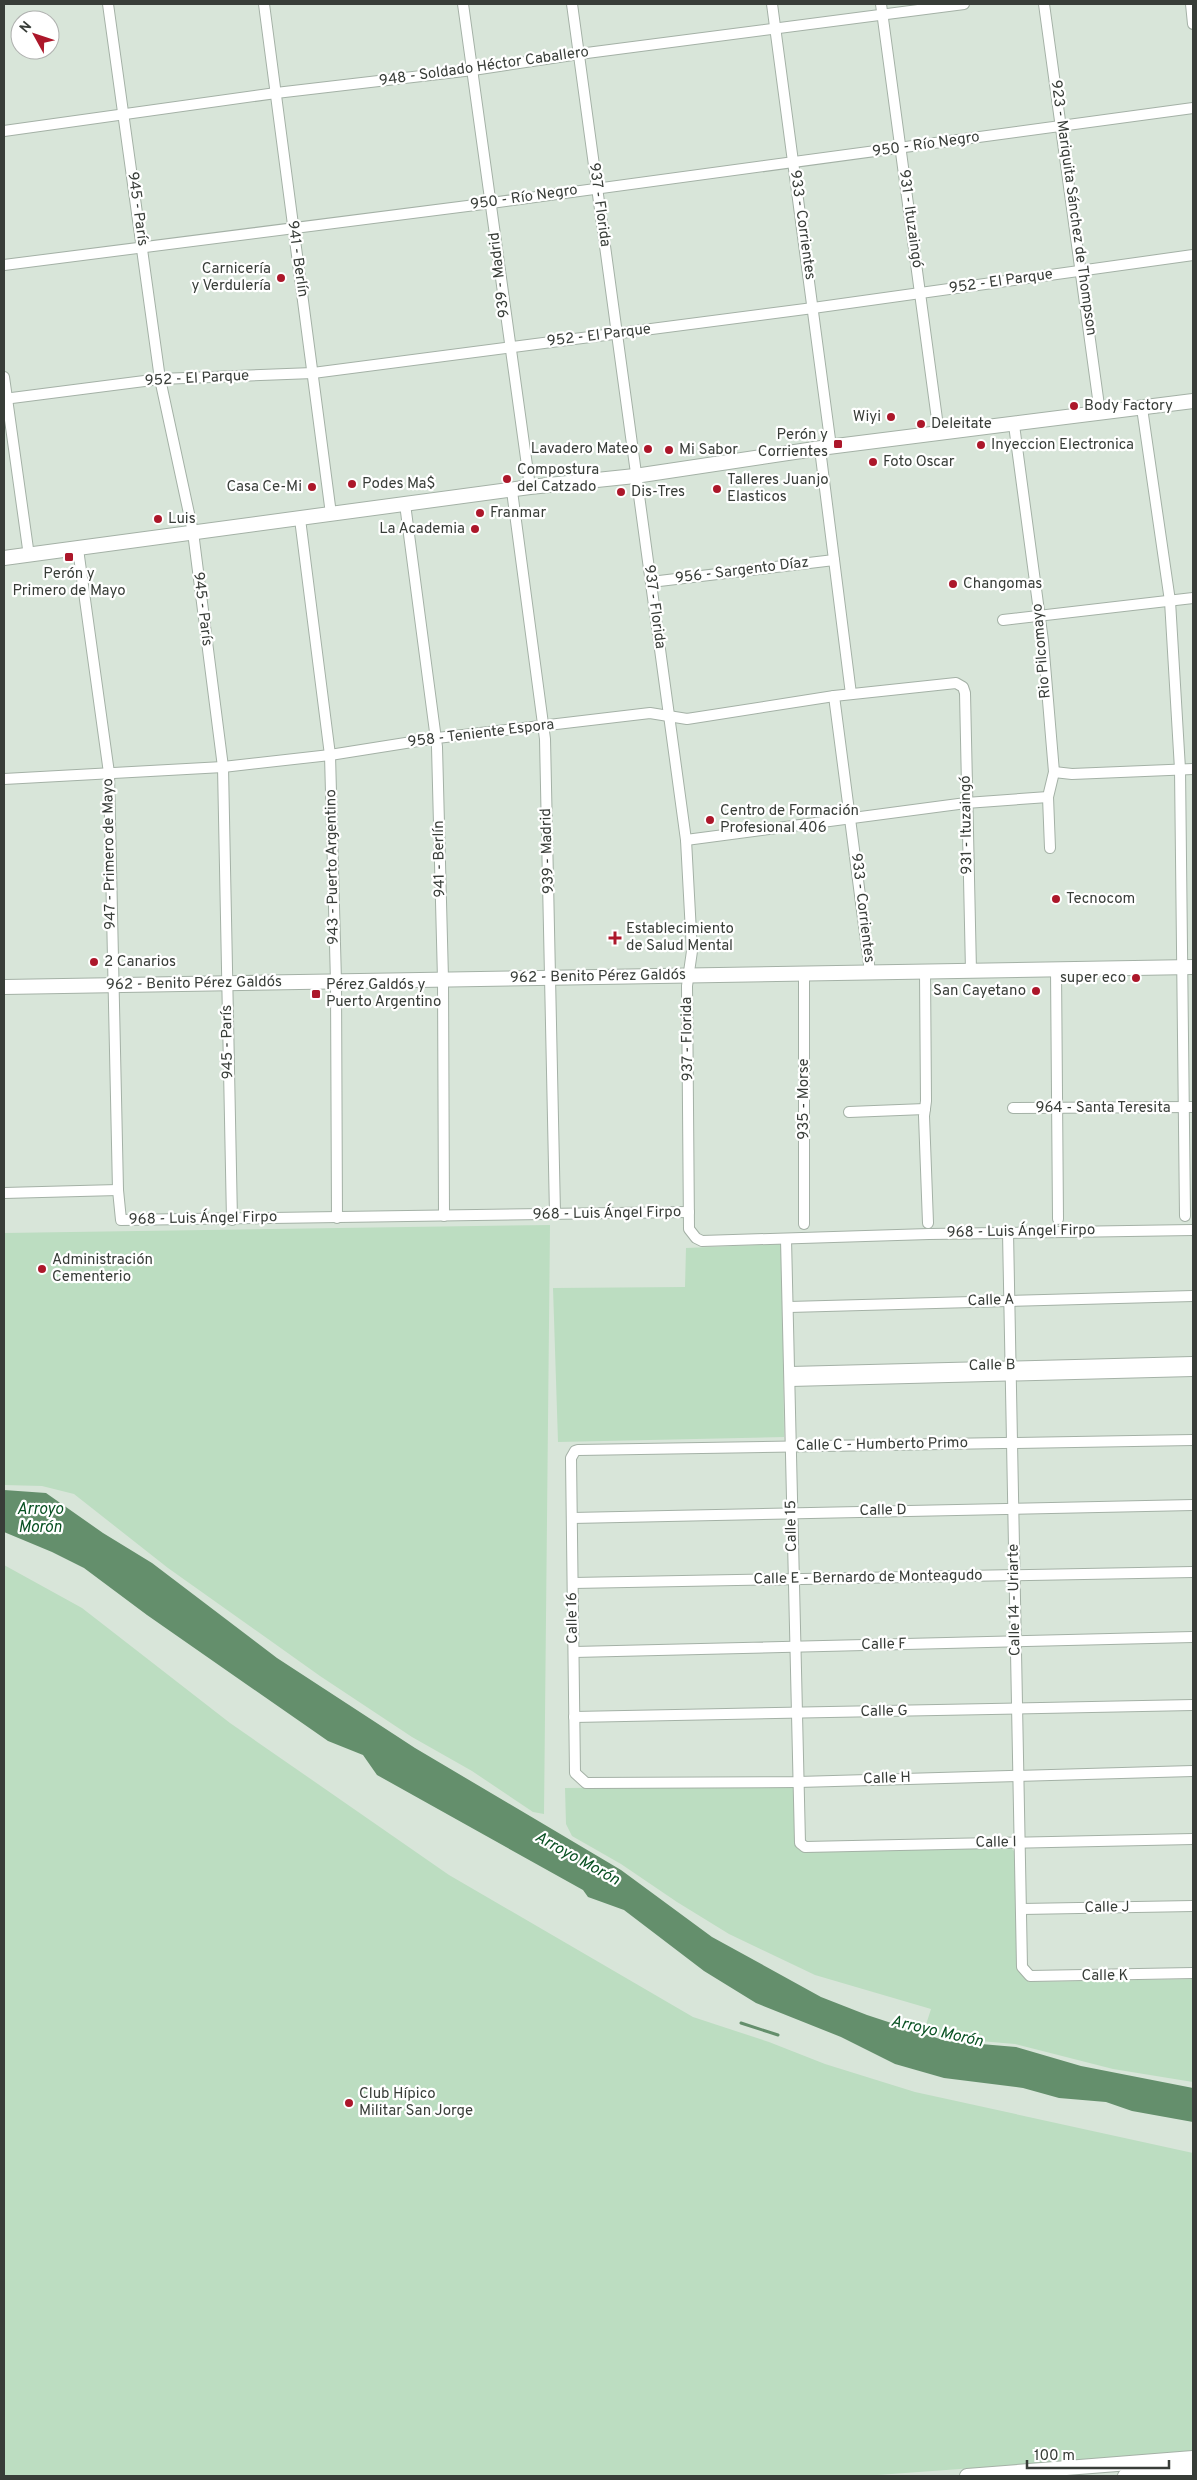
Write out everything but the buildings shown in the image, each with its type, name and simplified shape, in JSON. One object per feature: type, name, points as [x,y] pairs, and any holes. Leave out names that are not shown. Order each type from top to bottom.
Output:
[{"type":"main road","points":[[4,558],[512,491],[530,487],[636,476],[825,448],[1193,401]]},
{"type":"main road","name":"962 - Benito Pérez Galdós","points":[[4,987],[1188,967]]},
{"type":"main road","points":[[967,2476],[1193,2458]]},
{"type":"main road","points":[[1124,2476],[1193,2471]]},
{"type":"street","name":"945 - París","points":[[108,4],[160,379],[193,532],[223,767],[232,1220]]},
{"type":"street","name":"941 - Berlín","points":[[264,4],[331,514]]},
{"type":"street","name":"939 - Madrid","points":[[463,4],[491,203],[508,347],[530,487]]},
{"type":"street","name":"937 - Florida","points":[[572,4],[686,840],[692,951],[687,986],[689,1212]]},
{"type":"street","name":"933 - Corrientes","points":[[772,4],[813,308],[834,560],[851,694]]},
{"type":"street","name":"931 - Ituzaingó","points":[[881,4],[939,434]]},
{"type":"street","name":"948 - Soldado Héctor Caballero","points":[[4,131],[276,93],[473,70],[579,54],[776,30],[964,4]]},
{"type":"street","name":"923 - Mariquita Sánchez de Thompson","points":[[1044,4],[1100,413]]},
{"type":"street","points":[[1191,4],[1193,24]]},
{"type":"street","name":"950 - Río Negro","points":[[4,265],[900,149],[1193,108]]},
{"type":"street","name":"952 - El Parque","points":[[5,398],[160,379],[313,373],[813,308],[1193,255]]},
{"type":"street","points":[[4,377],[5,398],[29,556]]},
{"type":"street","points":[[1142,408],[1170,601],[1180,769],[1188,967],[1189,1107],[1185,1216]]},
{"type":"street","name":"Rio Pilcomayo","points":[[1014,425],[1040,617],[1054,772],[1048,797],[1050,848]]},
{"type":"street","name":"939 - Madrid","points":[[512,491],[543,726],[552,978],[555,1214]]},
{"type":"street","name":"941 - Berlín","points":[[405,504],[437,738],[443,979],[444,1216]]},
{"type":"street","name":"943 - Puerto Argentino","points":[[300,519],[330,754],[336,982],[337,1218]]},
{"type":"street","name":"947 - Primero de Mayo","points":[[78,549],[109,773],[120,1220]]},
{"type":"street","name":"956 - Sargento Díaz","points":[[651,582],[834,560]]},
{"type":"street","points":[[1003,620],[1193,598]]},
{"type":"street","name":"931 - Ituzaingó","points":[[956,683],[963,687],[965,693],[971,971]]},
{"type":"street","name":"958 - Teniente Espora","points":[[4,779],[223,767],[437,738],[650,713],[687,719],[834,696],[956,683]]},
{"type":"street","name":"933 - Corrientes","points":[[834,696],[870,972]]},
{"type":"street","points":[[1054,772],[1072,774],[1193,769]]},
{"type":"street","points":[[686,840],[966,803],[1048,797]]},
{"type":"street","points":[[1056,969],[1058,1219]]},
{"type":"street","points":[[925,972],[928,1223]]},
{"type":"street","name":"935 - Morse","points":[[804,974],[804,1224]]},
{"type":"street","name":"964 - Santa Teresita","points":[[1013,1108],[1189,1107]]},
{"type":"street","points":[[849,1112],[926,1109]]},
{"type":"street","points":[[4,1193],[118,1190]]},
{"type":"street","name":"968 - Luis Ángel Firpo","points":[[120,1220],[232,1220],[689,1212],[689,1230],[696,1238],[702,1241],[1008,1232],[1193,1230]]},
{"type":"street","name":"Calle 14 - Uriarte","points":[[1008,1232],[1022,1967]]},
{"type":"street","name":"Calle 15","points":[[786,1239],[800,1843]]},
{"type":"street","name":"Calle A","points":[[789,1307],[1193,1296]]},
{"type":"street","name":"Calle B","points":[[790,1376],[1010,1370],[1193,1362]]},
{"type":"street","name":"Calle B","points":[[1010,1370],[1193,1371]]},
{"type":"street","name":"Calle C - Humberto Primo","points":[[572,1454],[578,1450],[1193,1440]]},
{"type":"street","name":"Calle 16","points":[[572,1454],[575,1773],[581,1781]]},
{"type":"street","name":"Calle D","points":[[572,1518],[1193,1505]]},
{"type":"street","name":"Calle E - Bernardo de Monteagudo","points":[[573,1583],[1193,1572]]},
{"type":"street","name":"Calle F","points":[[574,1652],[1016,1643],[1193,1637]]},
{"type":"street","name":"Calle G","points":[[574,1717],[1193,1705]]},
{"type":"street","name":"Calle H","points":[[581,1781],[586,1784],[798,1782],[1193,1771]]},
{"type":"street","name":"Calle I","points":[[800,1843],[806,1847],[1193,1839]]},
{"type":"street","name":"Calle J","points":[[1022,1909],[1193,1906]]},
{"type":"street","name":"Calle K","points":[[1022,1967],[1030,1976],[1193,1973]]},
{"type":"shaded area","points":[[550,1225],[544,1814],[533,1812],[472,1771],[412,1737],[320,1676],[168,1568],[74,1494],[42,1486],[4,1485],[4,1233]]},
{"type":"shaded area","points":[[782,1244],[784,1437],[558,1442],[553,1288],[685,1287],[686,1248]]},
{"type":"shaded area","name":"Club Hípico Militar San Jorge","points":[[4,1565],[82,1608],[230,1723],[449,1875],[693,2017],[769,2042],[825,2064],[915,2092],[1193,2153],[1193,2452],[864,2476],[4,2476]]},
{"type":"shaded area","points":[[794,1786],[803,1850],[1011,1848],[1017,1854],[1020,1973],[1029,1982],[1193,1979],[1193,2082],[1113,2069],[1015,2044],[945,2038],[924,2031],[931,2009],[815,1975],[729,1934],[621,1864],[572,1836],[566,1824],[565,1788]]},
{"type":"water","name":"Arroyo Morón","points":[[4,1490],[46,1493],[103,1533],[152,1563],[277,1658],[415,1748],[621,1870],[712,1937],[821,1997],[867,2015],[946,2041],[1016,2047],[1081,2066],[1193,2088],[1193,2122],[1132,2111],[1106,2102],[1059,2098],[1023,2088],[944,2078],[895,2064],[841,2037],[756,2003],[704,1971],[624,1910],[588,1897],[583,1890],[377,1775],[363,1755],[328,1741],[147,1615],[84,1568],[4,1532]]},
{"type":"waterway","points":[[741,2023],[778,2035]]},
{"type":"place","name":"Carnicería y Verdulería","points":[[281,278]]},
{"type":"place","name":"Body Factory","points":[[1074,406]]},
{"type":"place","name":"Wiyi","points":[[891,417]]},
{"type":"place","name":"Deleitate","points":[[921,424]]},
{"type":"place","name":"Perón y Corrientes","points":[[838,444]]},
{"type":"place","name":"Inyeccion Electronica","points":[[981,445]]},
{"type":"place","name":"Lavadero Mateo","points":[[648,449]]},
{"type":"place","name":"Mi Sabor","points":[[669,450]]},
{"type":"place","name":"Foto Oscar","points":[[873,462]]},
{"type":"place","name":"Compostura del Catzado","points":[[507,479]]},
{"type":"place","name":"Podes Ma$","points":[[352,484]]},
{"type":"place","name":"Casa Ce-Mi","points":[[312,487]]},
{"type":"place","name":"Talleres Juanjo Elasticos","points":[[717,489]]},
{"type":"place","name":"Dis-Tres","points":[[621,492]]},
{"type":"place","name":"Franmar","points":[[480,513]]},
{"type":"place","name":"Luis","points":[[158,519]]},
{"type":"place","name":"La Academia","points":[[475,529]]},
{"type":"place","name":"Perón y Primero de Mayo","points":[[69,557]]},
{"type":"place","name":"Changomas","points":[[953,584]]},
{"type":"place","name":"Centro de Formación Profesional 406","points":[[710,820]]},
{"type":"place","name":"Tecnocom","points":[[1056,899]]},
{"type":"place","name":"Establecimiento de Salud Mental","points":[[615,938]]},
{"type":"place","name":"2 Canarios","points":[[94,962]]},
{"type":"place","name":"super eco","points":[[1136,978]]},
{"type":"place","name":"San Cayetano","points":[[1036,991]]},
{"type":"place","name":"Pérez Galdós y Puerto Argentino","points":[[316,994]]},
{"type":"place","name":"Administración Cementerio","points":[[42,1269]]},
{"type":"place","name":"Club Hípico Militar San Jorge","points":[[349,2103]]}]
